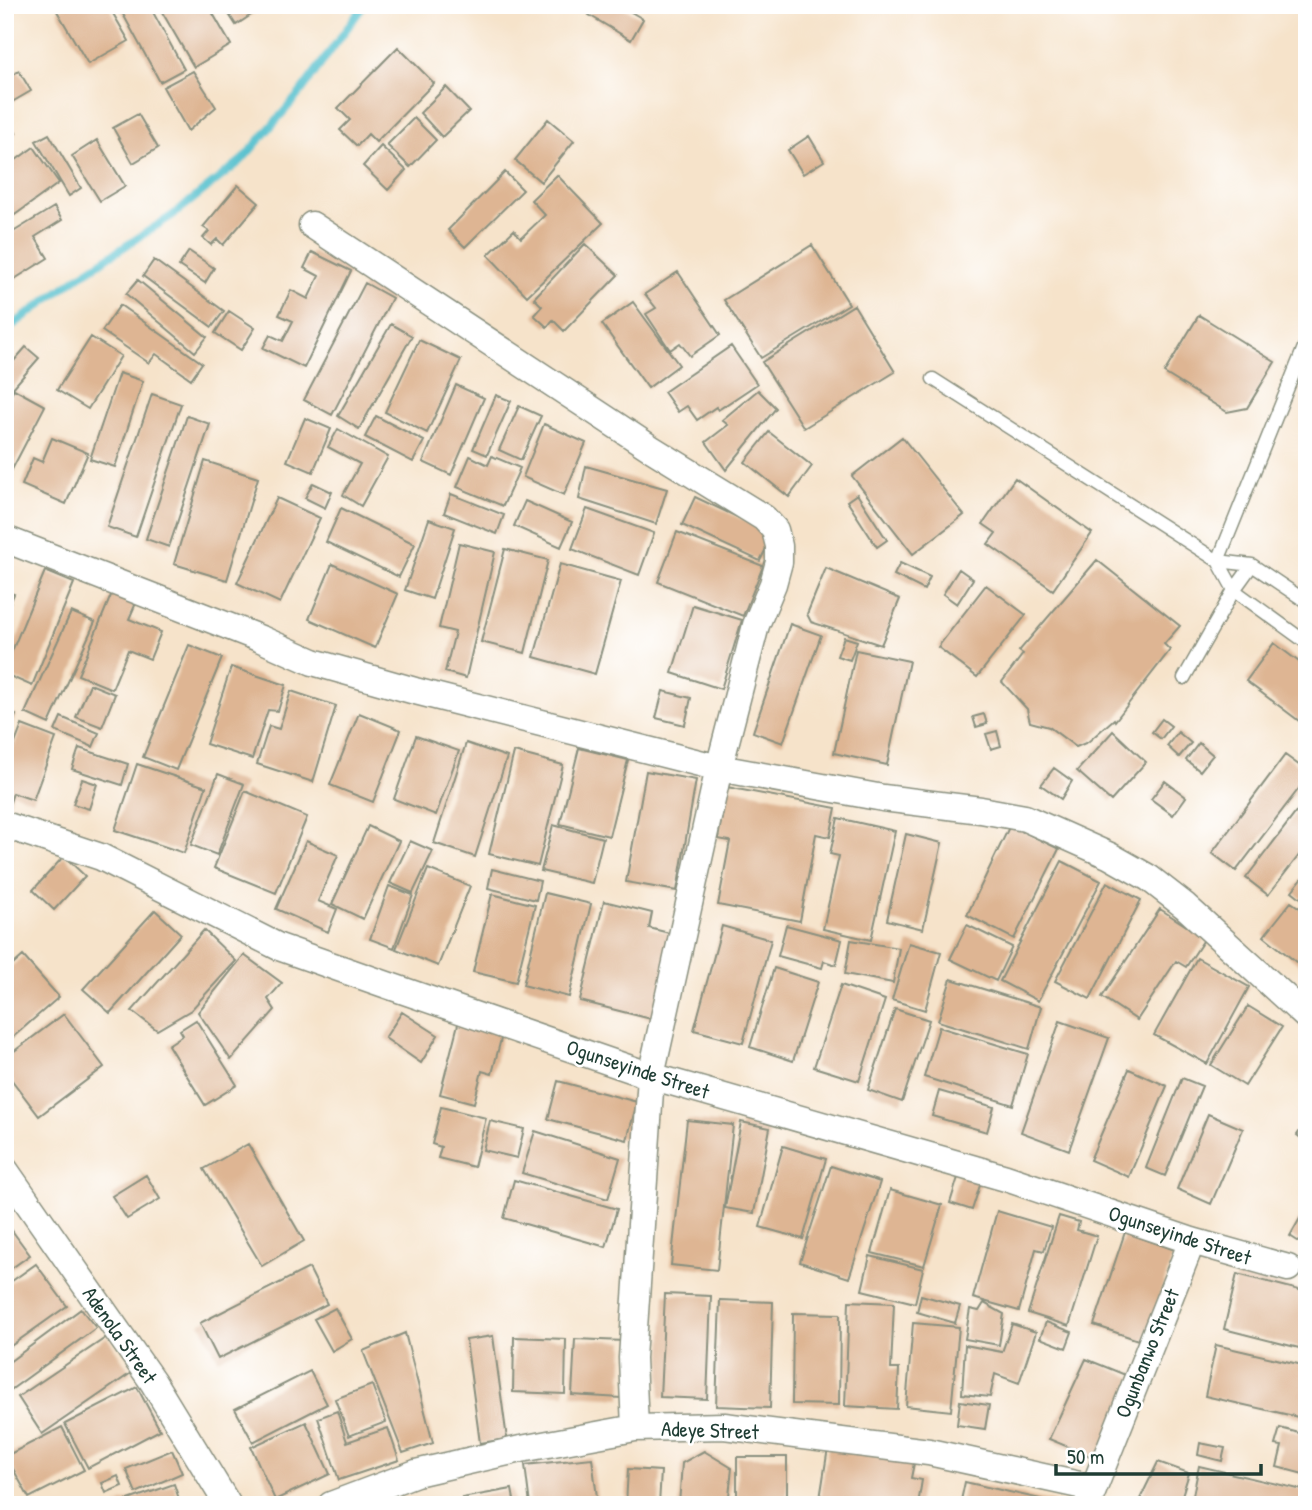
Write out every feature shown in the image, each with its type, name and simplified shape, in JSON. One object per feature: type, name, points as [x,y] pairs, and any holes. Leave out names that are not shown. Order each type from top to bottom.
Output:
[{"type":"street","points":[[312,225],[652,449],[764,518],[775,530],[779,562],[756,625],[719,768],[651,1076],[632,1358],[635,1428]]},
{"type":"street","points":[[5,539],[313,662],[415,691],[719,768],[883,798],[1014,816],[1064,833],[1110,856],[1158,885],[1185,906],[1307,1017]]},
{"type":"street","name":"Ogunseyinde Street","points":[[5,825],[101,857],[279,947],[651,1076],[1006,1178],[1192,1241],[1288,1268]]},
{"type":"street","name":"Adenola Street","points":[[5,1170],[153,1382],[228,1505]]},
{"type":"street","name":"Ogunbanwo Street","points":[[1090,1497],[1192,1241]]},
{"type":"street","name":"Adeye Street","points":[[331,1505],[416,1473],[521,1449],[635,1428],[724,1426],[929,1452],[1090,1497]]},
{"type":"lane","points":[[1218,561],[1307,340]]},
{"type":"lane","points":[[933,379],[1218,561],[1252,565],[1307,602]]},
{"type":"lane","points":[[1218,561],[1234,590],[1307,643]]},
{"type":"lane","points":[[1184,678],[1234,590],[1252,565]]},
{"type":"building","points":[[67,5],[108,5],[129,41],[88,64],[57,11]]},
{"type":"building","points":[[118,5],[149,5],[184,69],[160,82]]},
{"type":"building","points":[[158,5],[208,5],[231,45],[194,67]]},
{"type":"building","points":[[223,5],[266,5],[236,25]]},
{"type":"building","points":[[595,5],[619,5],[643,19],[631,40],[589,15]]},
{"type":"building","points":[[398,47],[434,83],[376,142],[368,134],[357,146],[340,130],[350,120],[338,108]]},
{"type":"building","points":[[19,71],[31,91],[5,106],[5,79]]},
{"type":"building","points":[[193,71],[216,107],[188,131],[163,87]]},
{"type":"building","points":[[446,87],[469,111],[442,137],[420,113]]},
{"type":"building","points":[[5,114],[16,133],[5,139]]},
{"type":"building","points":[[138,114],[158,148],[133,163],[113,128]]},
{"type":"building","points":[[414,118],[436,140],[410,167],[387,145]]},
{"type":"building","points":[[548,119],[574,141],[541,182],[515,160]]},
{"type":"building","points":[[49,134],[81,188],[69,196],[36,141]]},
{"type":"building","points":[[809,136],[824,161],[803,174],[788,150]]},
{"type":"building","points":[[97,140],[125,186],[100,201],[72,156]]},
{"type":"building","points":[[381,146],[406,170],[388,190],[363,166]]},
{"type":"building","points":[[34,147],[59,183],[5,222],[5,168]]},
{"type":"building","points":[[505,172],[523,190],[465,247],[448,230]]},
{"type":"building","points":[[557,175],[603,223],[527,296],[488,255],[514,230],[521,238],[545,215],[531,200]]},
{"type":"building","points":[[238,185],[259,203],[223,245],[217,239],[211,245],[203,238],[209,231],[203,227]]},
{"type":"building","points":[[54,207],[62,220],[35,237],[48,258],[5,285],[5,237]]},
{"type":"building","points":[[585,244],[618,275],[564,331],[553,320],[547,327],[534,315],[542,306],[534,298]]},
{"type":"building","points":[[812,245],[849,304],[761,358],[724,300]]},
{"type":"building","points":[[189,251],[214,268],[205,283],[179,266]]},
{"type":"building","points":[[312,252],[351,271],[304,368],[263,348],[270,335],[283,341],[293,321],[279,315],[291,290],[308,299],[319,276],[304,268]]},
{"type":"building","points":[[154,260],[224,311],[212,327],[143,276]]},
{"type":"building","points":[[678,272],[720,335],[690,356],[680,343],[670,350],[646,314],[656,308],[645,294]]},
{"type":"building","points":[[138,280],[207,337],[195,352],[126,294]]},
{"type":"building","points":[[365,283],[392,298],[332,415],[304,400]]},
{"type":"building","points":[[633,302],[679,365],[648,388],[602,324]]},
{"type":"building","points":[[120,305],[202,363],[191,379],[156,354],[149,363],[102,331]]},
{"type":"building","points":[[854,305],[895,372],[804,428],[762,362]]},
{"type":"building","points":[[229,311],[255,328],[241,350],[215,333]]},
{"type":"building","points":[[1199,315],[1275,362],[1247,408],[1227,412],[1164,373]]},
{"type":"building","points":[[391,324],[412,336],[359,429],[338,416]]},
{"type":"building","points":[[91,337],[121,356],[88,409],[57,390]]},
{"type":"building","points":[[419,340],[461,360],[427,433],[385,412]]},
{"type":"building","points":[[731,346],[757,384],[718,410],[716,407],[697,420],[687,406],[678,412],[664,392]]},
{"type":"building","points":[[26,347],[39,358],[5,397],[5,371]]},
{"type":"building","points":[[119,373],[143,381],[115,467],[90,459]]},
{"type":"building","points":[[456,385],[484,398],[451,475],[423,462]]},
{"type":"building","points":[[14,389],[45,406],[5,483],[5,406]]},
{"type":"building","points":[[758,390],[776,408],[726,470],[706,442],[728,425],[722,420]]},
{"type":"building","points":[[152,394],[181,404],[136,537],[107,527]]},
{"type":"building","points":[[496,395],[511,401],[487,455],[473,449]]},
{"type":"building","points":[[519,406],[541,416],[521,460],[499,450]]},
{"type":"building","points":[[187,416],[210,424],[169,547],[146,539]]},
{"type":"building","points":[[376,416],[424,441],[413,462],[365,437]]},
{"type":"building","points":[[305,418],[331,429],[313,472],[287,461]]},
{"type":"building","points":[[544,424],[586,443],[564,495],[523,477]]},
{"type":"building","points":[[338,429],[388,457],[361,506],[343,495],[360,464],[328,447]]},
{"type":"building","points":[[769,432],[812,466],[789,497],[745,462]]},
{"type":"building","points":[[902,437],[964,515],[913,554],[852,476]]},
{"type":"building","points":[[52,438],[88,453],[66,504],[22,485],[33,458],[42,462]]},
{"type":"building","points":[[470,456],[488,465],[492,456],[520,468],[503,506],[457,487]]},
{"type":"building","points":[[205,461],[258,478],[227,580],[174,564]]},
{"type":"building","points":[[586,466],[667,489],[656,524],[579,499]]},
{"type":"building","points":[[1015,478],[1092,533],[1053,590],[988,544],[996,533],[983,524]]},
{"type":"building","points":[[313,483],[332,492],[325,508],[305,498]]},
{"type":"building","points":[[451,494],[504,515],[497,534],[444,513]]},
{"type":"building","points":[[857,494],[887,540],[877,547],[847,501]]},
{"type":"building","points":[[695,497],[773,534],[760,561],[682,525]]},
{"type":"building","points":[[277,498],[320,518],[280,603],[237,583]]},
{"type":"building","points":[[525,501],[572,522],[561,547],[514,526]]},
{"type":"building","points":[[341,508],[415,544],[399,577],[326,542]]},
{"type":"building","points":[[587,509],[654,533],[639,575],[572,549]]},
{"type":"building","points":[[429,519],[455,528],[432,599],[405,590]]},
{"type":"building","points":[[677,532],[763,566],[743,616],[658,582]]},
{"type":"building","points":[[459,543],[495,552],[466,678],[445,672],[455,632],[439,628]]},
{"type":"building","points":[[505,549],[548,560],[525,653],[481,642]]},
{"type":"building","points":[[1097,560],[1180,626],[1164,644],[1170,650],[1115,721],[1114,719],[1088,742],[1076,747],[1049,727],[1030,722],[1027,709],[1002,682],[1023,654],[1019,651]]},
{"type":"building","points":[[900,563],[930,577],[924,590],[894,575]]},
{"type":"building","points":[[332,564],[398,594],[375,648],[309,619]]},
{"type":"building","points":[[560,564],[621,581],[595,674],[534,657]]},
{"type":"building","points":[[826,568],[900,599],[881,645],[811,622],[807,614]]},
{"type":"building","points":[[959,569],[973,579],[957,604],[943,594]]},
{"type":"building","points":[[45,571],[74,583],[32,686],[5,674],[5,668]]},
{"type":"building","points":[[986,585],[1026,615],[977,677],[938,647]]},
{"type":"building","points":[[5,591],[14,594],[5,614]]},
{"type":"building","points":[[112,593],[136,603],[129,619],[161,632],[150,659],[128,650],[112,689],[78,675]]},
{"type":"building","points":[[693,605],[742,620],[721,689],[672,673]]},
{"type":"building","points":[[71,612],[95,622],[49,724],[25,713]]},
{"type":"building","points":[[790,624],[821,635],[783,743],[753,732]]},
{"type":"building","points":[[844,637],[857,641],[850,660],[837,656]]},
{"type":"building","points":[[1274,643],[1307,668],[1307,727],[1246,681]]},
{"type":"building","points":[[189,645],[222,658],[176,770],[143,757]]},
{"type":"building","points":[[856,650],[909,661],[887,765],[834,753]]},
{"type":"building","points":[[231,667],[286,685],[278,711],[268,710],[252,759],[206,744]]},
{"type":"building","points":[[90,684],[115,694],[102,727],[76,717]]},
{"type":"building","points":[[291,691],[336,706],[313,782],[257,764],[269,726],[279,729]]},
{"type":"building","points":[[663,691],[691,698],[685,725],[656,718]]},
{"type":"building","points":[[5,711],[16,715],[5,742]]},
{"type":"building","points":[[359,713],[401,730],[373,802],[330,785]]},
{"type":"building","points":[[984,714],[987,724],[976,727],[973,717]]},
{"type":"building","points":[[61,717],[99,733],[93,747],[55,731]]},
{"type":"building","points":[[1162,719],[1171,726],[1161,739],[1152,732]]},
{"type":"building","points":[[22,725],[56,738],[33,800],[13,793],[10,802],[5,800],[5,769]]},
{"type":"building","points":[[997,731],[1001,746],[991,749],[986,734]]},
{"type":"building","points":[[1113,731],[1146,762],[1111,801],[1077,771]]},
{"type":"building","points":[[1178,732],[1191,743],[1179,757],[1167,746]]},
{"type":"building","points":[[416,736],[459,751],[436,815],[394,799]]},
{"type":"building","points":[[466,743],[507,757],[475,857],[434,843]]},
{"type":"building","points":[[1199,743],[1213,755],[1200,771],[1186,760]]},
{"type":"building","points":[[79,748],[128,764],[122,785],[72,769]]},
{"type":"building","points":[[579,748],[628,760],[609,836],[560,824]]},
{"type":"building","points":[[514,752],[563,765],[538,866],[489,854]]},
{"type":"building","points":[[1285,755],[1307,771],[1307,778],[1236,871],[1212,853]]},
{"type":"building","points":[[137,764],[206,787],[184,853],[115,830]]},
{"type":"building","points":[[1054,768],[1072,781],[1061,799],[1041,785]]},
{"type":"building","points":[[646,771],[696,780],[677,891],[626,882]]},
{"type":"building","points":[[218,774],[244,784],[217,855],[191,845]]},
{"type":"building","points":[[82,779],[97,784],[89,809],[73,804]]},
{"type":"building","points":[[1165,781],[1186,797],[1173,815],[1151,799]]},
{"type":"building","points":[[727,787],[836,808],[830,837],[816,834],[800,921],[718,905],[730,841],[718,839]]},
{"type":"building","points":[[245,791],[307,817],[276,893],[214,868]]},
{"type":"building","points":[[1307,798],[1307,845],[1268,895],[1246,878]]},
{"type":"building","points":[[838,818],[895,831],[871,940],[823,929],[839,856],[830,854]]},
{"type":"building","points":[[553,825],[603,838],[592,883],[541,871]]},
{"type":"building","points":[[1010,825],[1059,849],[1014,939],[967,915]]},
{"type":"building","points":[[368,826],[399,841],[363,919],[332,904]]},
{"type":"building","points":[[906,834],[942,843],[923,929],[887,920]]},
{"type":"building","points":[[306,841],[338,855],[318,901],[337,909],[328,932],[276,909]]},
{"type":"building","points":[[410,841],[433,851],[413,893],[390,883]]},
{"type":"building","points":[[64,856],[85,876],[54,910],[33,890]]},
{"type":"building","points":[[1062,861],[1101,881],[1038,1001],[1000,981]]},
{"type":"building","points":[[428,869],[470,886],[438,966],[396,949]]},
{"type":"building","points":[[492,869],[540,881],[536,900],[488,888]]},
{"type":"building","points":[[1307,872],[1307,903],[1292,891]]},
{"type":"building","points":[[1107,882],[1141,900],[1090,999],[1055,981]]},
{"type":"building","points":[[389,886],[413,895],[394,948],[370,939]]},
{"type":"building","points":[[545,893],[591,904],[569,997],[523,985]]},
{"type":"building","points":[[492,894],[535,905],[516,982],[473,972]]},
{"type":"building","points":[[604,901],[652,913],[649,928],[677,935],[655,1020],[580,1001]]},
{"type":"building","points":[[1291,902],[1307,913],[1307,971],[1264,936]]},
{"type":"building","points":[[1160,909],[1205,938],[1186,967],[1176,961],[1137,1020],[1102,997]]},
{"type":"building","points":[[155,910],[181,934],[110,1013],[83,989]]},
{"type":"building","points":[[786,925],[842,940],[836,965],[824,961],[822,968],[778,956]]},
{"type":"building","points":[[967,925],[1012,947],[996,981],[950,959]]},
{"type":"building","points":[[722,926],[771,940],[743,1043],[694,1030]]},
{"type":"building","points":[[204,930],[236,961],[191,1010],[157,1030],[132,1011]]},
{"type":"building","points":[[851,940],[899,948],[893,983],[845,974]]},
{"type":"building","points":[[909,943],[941,952],[925,1010],[892,1000]]},
{"type":"building","points":[[244,955],[282,983],[268,999],[275,1010],[231,1060],[198,1012]]},
{"type":"building","points":[[23,956],[59,997],[5,1044],[5,972]]},
{"type":"building","points":[[1197,958],[1249,987],[1207,1064],[1154,1035]]},
{"type":"building","points":[[774,968],[818,982],[793,1061],[750,1047]]},
{"type":"building","points":[[951,979],[1041,1007],[1029,1049],[938,1021]]},
{"type":"building","points":[[841,985],[885,1000],[859,1081],[814,1067]]},
{"type":"building","points":[[1248,1006],[1282,1027],[1245,1086],[1211,1065]]},
{"type":"building","points":[[895,1009],[929,1020],[902,1102],[868,1090]]},
{"type":"building","points":[[402,1012],[438,1035],[421,1063],[385,1038]]},
{"type":"building","points":[[64,1014],[104,1067],[39,1116],[5,1071],[5,1058]]},
{"type":"building","points":[[196,1020],[237,1085],[205,1105],[168,1045],[183,1035],[180,1030]]},
{"type":"building","points":[[459,1020],[503,1031],[492,1074],[482,1071],[474,1103],[440,1094]]},
{"type":"building","points":[[1060,1021],[1109,1038],[1069,1150],[1021,1132]]},
{"type":"building","points":[[939,1027],[1028,1054],[1013,1105],[924,1077]]},
{"type":"building","points":[[1129,1069],[1167,1086],[1129,1177],[1090,1160]]},
{"type":"building","points":[[1182,1078],[1202,1086],[1165,1176],[1146,1168]]},
{"type":"building","points":[[558,1081],[637,1102],[627,1140],[548,1119]]},
{"type":"building","points":[[939,1091],[994,1107],[987,1132],[932,1116]]},
{"type":"building","points":[[441,1107],[486,1118],[474,1167],[438,1158],[441,1147],[432,1144]]},
{"type":"building","points":[[1208,1114],[1243,1129],[1211,1204],[1177,1189]]},
{"type":"building","points":[[687,1120],[733,1125],[717,1270],[671,1265]]},
{"type":"building","points":[[490,1121],[524,1129],[517,1158],[483,1150]]},
{"type":"building","points":[[1307,1121],[1307,1143],[1297,1135]]},
{"type":"building","points":[[741,1122],[770,1128],[754,1213],[725,1208]]},
{"type":"building","points":[[535,1131],[620,1158],[608,1199],[522,1173]]},
{"type":"building","points":[[248,1144],[304,1241],[262,1266],[204,1169]]},
{"type":"building","points":[[783,1146],[826,1159],[803,1239],[760,1227]]},
{"type":"building","points":[[831,1166],[880,1182],[849,1278],[800,1262]]},
{"type":"building","points":[[960,1171],[982,1179],[972,1210],[950,1203]]},
{"type":"building","points":[[146,1175],[160,1199],[127,1219],[112,1196]]},
{"type":"building","points":[[514,1180],[617,1209],[606,1247],[504,1218]]},
{"type":"building","points":[[890,1190],[942,1205],[924,1266],[872,1253]]},
{"type":"building","points":[[1307,1206],[1307,1247],[1290,1236]]},
{"type":"building","points":[[997,1211],[1051,1227],[1044,1251],[1036,1249],[1019,1311],[973,1298]]},
{"type":"building","points":[[1059,1216],[1079,1222],[1077,1230],[1097,1236],[1069,1326],[1028,1313]]},
{"type":"building","points":[[5,1221],[30,1255],[5,1273]]},
{"type":"building","points":[[1125,1232],[1175,1250],[1144,1342],[1094,1325]]},
{"type":"building","points":[[870,1256],[923,1269],[915,1303],[862,1290]]},
{"type":"building","points":[[36,1264],[67,1306],[5,1350],[5,1286]]},
{"type":"building","points":[[309,1268],[327,1304],[218,1359],[200,1323]]},
{"type":"building","points":[[1237,1274],[1307,1292],[1307,1350],[1224,1329]]},
{"type":"building","points":[[665,1294],[711,1296],[707,1399],[660,1397]]},
{"type":"building","points":[[921,1295],[960,1306],[955,1323],[917,1312]]},
{"type":"building","points":[[720,1300],[773,1302],[770,1408],[716,1406]]},
{"type":"building","points":[[849,1301],[894,1303],[891,1369],[899,1369],[897,1409],[845,1406]]},
{"type":"building","points":[[984,1303],[1004,1314],[999,1345],[965,1339],[970,1309],[979,1311]]},
{"type":"building","points":[[335,1308],[352,1339],[332,1351],[314,1319]]},
{"type":"building","points":[[81,1309],[96,1328],[5,1394],[5,1365]]},
{"type":"building","points":[[793,1313],[840,1314],[839,1405],[792,1404]]},
{"type":"building","points":[[1046,1322],[1072,1332],[1066,1348],[1040,1338]]},
{"type":"building","points":[[913,1323],[959,1327],[951,1411],[906,1406]]},
{"type":"building","points":[[1012,1324],[1036,1332],[1019,1383],[995,1374],[990,1397],[962,1394],[965,1345],[1002,1352]]},
{"type":"building","points":[[405,1333],[433,1443],[403,1453],[363,1351]]},
{"type":"building","points":[[493,1336],[507,1439],[480,1443],[466,1340]]},
{"type":"building","points":[[107,1337],[131,1373],[42,1434],[18,1397]]},
{"type":"building","points":[[514,1337],[566,1339],[565,1394],[513,1392]]},
{"type":"building","points":[[575,1339],[624,1341],[621,1398],[572,1395]]},
{"type":"building","points":[[1216,1345],[1307,1366],[1307,1419],[1205,1396]]},
{"type":"building","points":[[1086,1359],[1133,1378],[1097,1459],[1049,1439]]},
{"type":"building","points":[[310,1371],[327,1404],[253,1442],[235,1409]]},
{"type":"building","points":[[372,1385],[386,1422],[349,1436],[335,1399]]},
{"type":"building","points":[[137,1387],[160,1430],[88,1468],[65,1424]]},
{"type":"building","points":[[960,1401],[989,1405],[985,1429],[957,1425]]},
{"type":"building","points":[[337,1411],[347,1442],[388,1428],[399,1460],[339,1480],[318,1418]]},
{"type":"building","points":[[306,1422],[330,1474],[275,1500],[251,1447]]},
{"type":"building","points":[[62,1427],[84,1470],[29,1498],[6,1456]]},
{"type":"building","points":[[1280,1428],[1307,1435],[1307,1475],[1277,1467],[1282,1446],[1275,1445]]},
{"type":"building","points":[[1200,1443],[1225,1448],[1222,1461],[1198,1455]]},
{"type":"building","points":[[828,1448],[914,1463],[911,1478],[922,1480],[918,1505],[819,1505]]},
{"type":"building","points":[[172,1450],[182,1473],[136,1493],[126,1469]]},
{"type":"building","points":[[704,1451],[732,1468],[728,1505],[679,1505],[682,1463]]},
{"type":"building","points":[[737,1457],[787,1457],[787,1505],[737,1505]]},
{"type":"building","points":[[592,1458],[598,1505],[530,1505],[525,1465]]},
{"type":"building","points":[[1158,1462],[1189,1473],[1179,1505],[1159,1505],[1140,1499]]},
{"type":"building","points":[[1199,1466],[1307,1491],[1307,1505],[1191,1505]]},
{"type":"building","points":[[628,1469],[661,1471],[659,1505],[626,1505]]},
{"type":"building","points":[[118,1476],[122,1486],[106,1493],[102,1483]]},
{"type":"building","points":[[965,1482],[1054,1502],[1054,1505],[960,1505]]},
{"type":"building","points":[[174,1484],[181,1505],[117,1504]]},
{"type":"building","points":[[512,1489],[515,1505],[464,1505],[462,1498]]},
{"type":"waterway","points":[[5,331],[81,275],[173,215],[242,160],[300,93],[364,5]]}]
